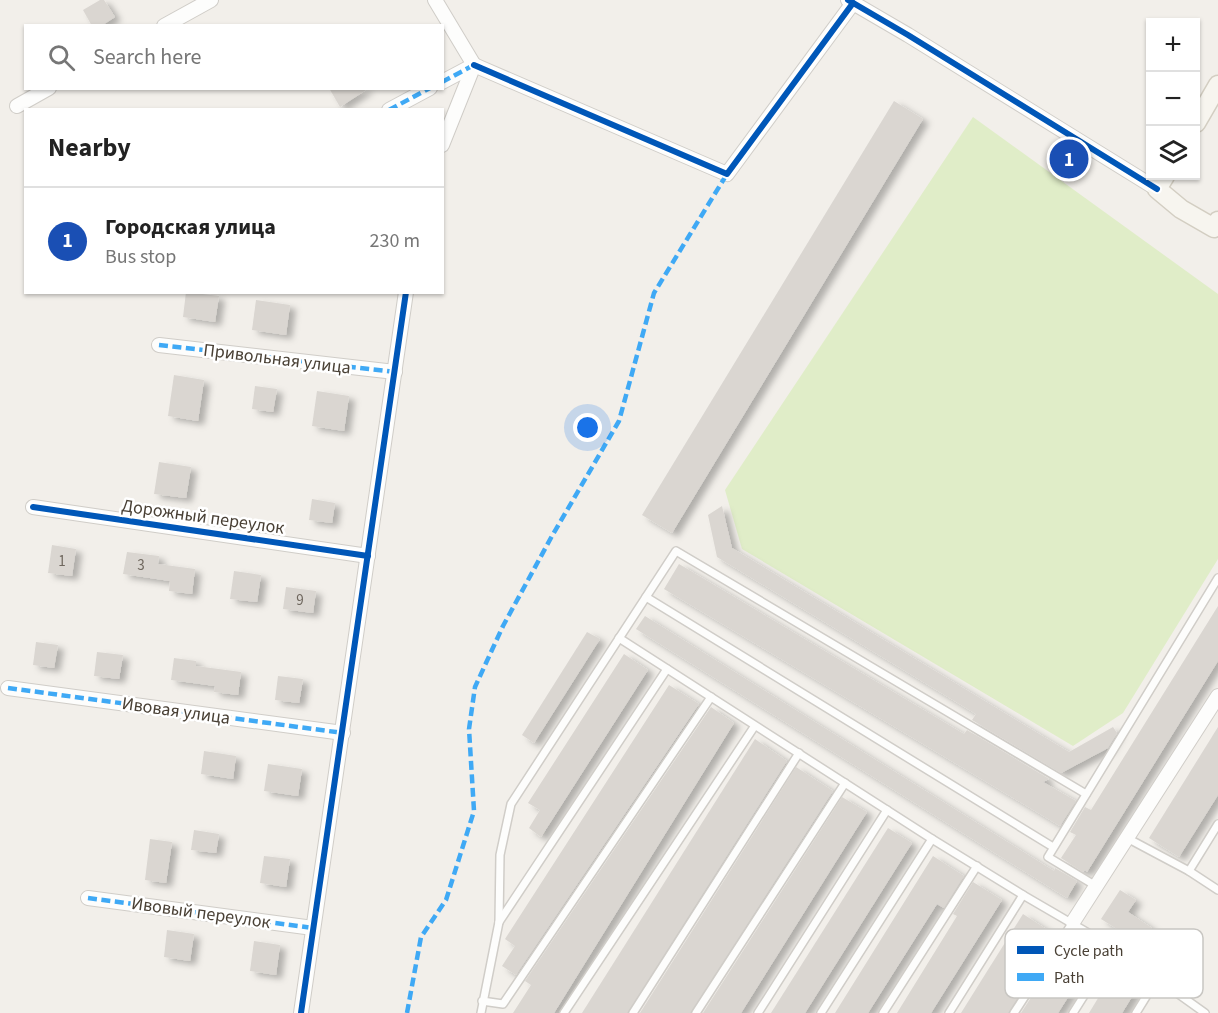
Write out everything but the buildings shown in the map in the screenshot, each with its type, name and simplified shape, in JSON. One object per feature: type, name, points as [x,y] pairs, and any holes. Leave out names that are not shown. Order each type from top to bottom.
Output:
[{"type":"main road","points":[[1200,116],[1218,85]]},
{"type":"main road","points":[[1161,182],[1181,209],[1217,227]]},
{"type":"street","points":[[168,24],[211,0]]},
{"type":"street","points":[[435,0],[474,65],[727,174],[856,3],[1161,182]]},
{"type":"street","points":[[444,81],[474,65]]},
{"type":"street","points":[[444,140],[474,65]]},
{"type":"street","points":[[17,106],[45,90]]},
{"type":"street","points":[[393,108],[426,90]]},
{"type":"street","points":[[301,1013],[406,294]]},
{"type":"street","name":"Привольная улица","points":[[159,345],[395,372]]},
{"type":"street","name":"Дорожный переулок","points":[[33,507],[368,556]]},
{"type":"street","name":"Ивовая улица","points":[[8,688],[343,733]]},
{"type":"street","points":[[1073,922],[1218,696]]},
{"type":"street","name":"Ивовый переулок","points":[[88,898],[313,928]]},
{"type":"lane","points":[[481,1013],[499,922],[500,855],[511,804],[676,551],[1086,794]]},
{"type":"lane","points":[[1096,886],[1048,856],[1218,578]]},
{"type":"lane","points":[[646,597],[1053,847]]},
{"type":"lane","points":[[619,638],[754,727],[799,753],[932,839],[1023,895],[1084,929]]},
{"type":"lane","points":[[499,922],[667,669]]},
{"type":"lane","points":[[502,1013],[503,1004],[711,697]]},
{"type":"lane","points":[[564,1013],[754,727]]},
{"type":"lane","points":[[633,1013],[799,753]]},
{"type":"lane","points":[[696,1013],[845,783]]},
{"type":"lane","points":[[759,1013],[887,810]]},
{"type":"lane","points":[[1189,871],[1218,824]]},
{"type":"lane","points":[[1127,838],[1189,871],[1218,890]]},
{"type":"lane","points":[[821,1013],[932,839]]},
{"type":"lane","points":[[883,1013],[977,866]]},
{"type":"lane","points":[[949,1013],[1023,895]]},
{"type":"lane","points":[[1068,929],[1073,922]]},
{"type":"lane","points":[[1014,1013],[1024,998]]},
{"type":"lane","points":[[1074,1013],[1083,998]]},
{"type":"lane","points":[[1136,1013],[1145,998]]},
{"type":"lane","points":[[1183,998],[1202,1012]]},
{"type":"lane","points":[[482,1001],[503,1004]]},
{"type":"green space","points":[[973,117],[1218,294],[1218,559],[1123,713],[1073,746],[742,549],[725,490]]},
{"type":"marked path","points":[[444,81],[474,65]]},
{"type":"marked path","points":[[393,108],[426,90]]},
{"type":"marked path","points":[[407,1013],[421,937],[446,900],[474,811],[469,729],[475,687],[503,626],[619,421],[654,293],[727,174]]},
{"type":"marked path","points":[[159,345],[395,372]]},
{"type":"marked path","points":[[8,688],[343,733]]},
{"type":"marked path","points":[[88,898],[313,928]]},
{"type":"cycle path","points":[[848,0],[1157,189]]},
{"type":"cycle path","points":[[474,65],[727,174],[853,3]]},
{"type":"cycle path","points":[[301,1013],[406,294]]},
{"type":"cycle path","points":[[33,507],[368,556]]},
{"type":"place","name":"Городская улица","points":[[1069,159]]}]
